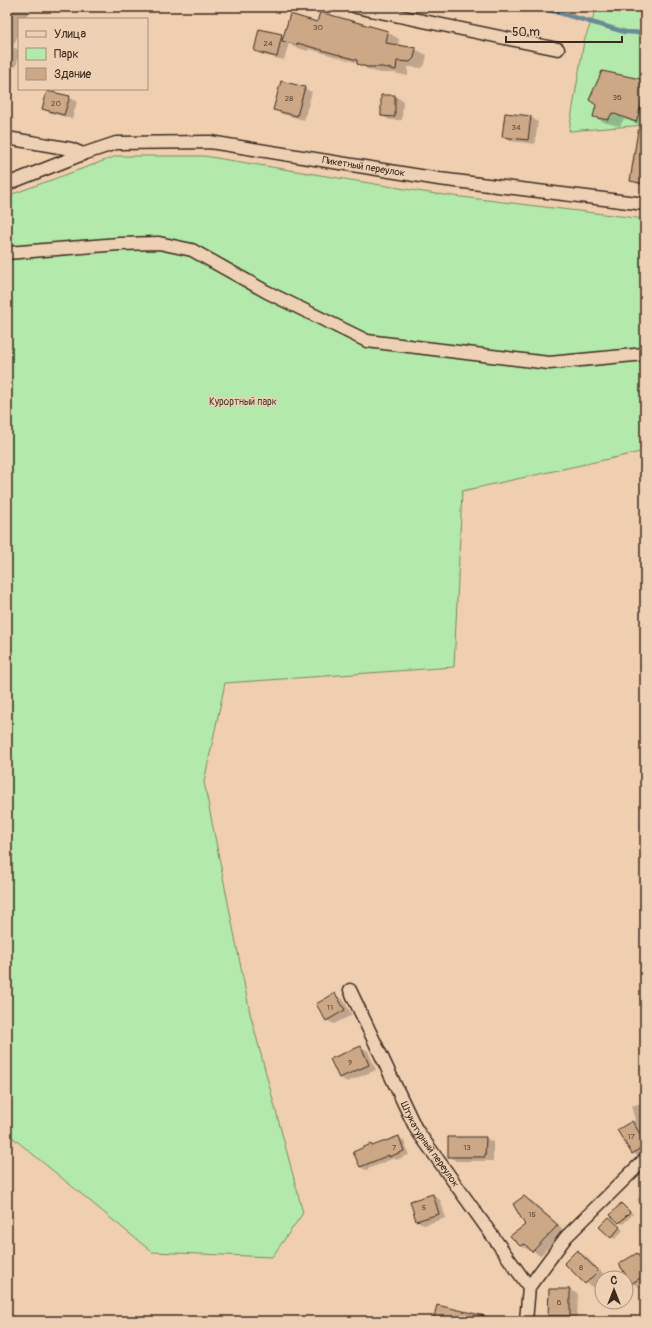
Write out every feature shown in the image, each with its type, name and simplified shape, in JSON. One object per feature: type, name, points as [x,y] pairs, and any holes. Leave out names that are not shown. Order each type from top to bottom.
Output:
[{"type":"street","points":[[356,7],[558,49]]},
{"type":"street","points":[[7,138],[71,149],[83,154]]},
{"type":"street","name":"Пикетный переулок","points":[[7,184],[83,154],[116,143],[210,142],[439,179],[645,204]]},
{"type":"street","points":[[7,253],[119,244],[159,243],[192,250],[267,292],[367,341],[549,363],[645,354]]},
{"type":"street","name":"Штукатурный переулок","points":[[350,990],[416,1129],[529,1287]]},
{"type":"street","points":[[526,1321],[529,1287],[566,1237],[645,1160]]},
{"type":"green space","points":[[597,7],[645,7],[645,125],[569,131],[584,41]]},
{"type":"green space","name":"Курортный парк","points":[[117,156],[204,156],[436,194],[645,219],[645,451],[462,491],[454,667],[225,683],[204,782],[250,1013],[303,1213],[272,1257],[152,1252],[7,1133],[7,196]]},
{"type":"building","points":[[320,12],[388,31],[386,43],[416,48],[414,58],[410,62],[397,61],[396,70],[382,67],[367,67],[357,64],[357,60],[297,43],[297,45],[282,41],[290,14],[317,22]]},
{"type":"building","points":[[259,29],[282,34],[277,57],[254,51]]},
{"type":"building","points":[[602,71],[645,80],[645,94],[636,122],[612,113],[608,120],[593,117],[596,105],[589,100]]},
{"type":"building","points":[[281,81],[305,87],[297,116],[273,110]]},
{"type":"building","points":[[47,91],[70,96],[64,115],[42,109]]},
{"type":"building","points":[[381,95],[395,95],[395,117],[381,116]]},
{"type":"building","points":[[505,113],[531,116],[528,140],[502,137]]},
{"type":"building","points":[[638,130],[645,131],[645,184],[630,181]]},
{"type":"building","points":[[335,993],[345,1010],[326,1021],[316,1004]]},
{"type":"building","points":[[361,1046],[369,1065],[339,1078],[330,1059]]},
{"type":"building","points":[[632,1121],[645,1142],[645,1145],[632,1154],[617,1130]]},
{"type":"building","points":[[399,1136],[404,1151],[389,1157],[389,1155],[360,1167],[353,1152],[371,1144],[372,1146]]},
{"type":"building","points":[[448,1137],[486,1137],[485,1157],[448,1157]]},
{"type":"building","points":[[433,1194],[439,1214],[416,1221],[410,1201]]},
{"type":"building","points":[[524,1196],[558,1225],[532,1252],[525,1244],[520,1246],[510,1236],[525,1225],[513,1204]]},
{"type":"building","points":[[621,1203],[630,1212],[619,1223],[610,1215]]},
{"type":"building","points":[[609,1217],[620,1227],[611,1238],[599,1227]]},
{"type":"building","points":[[577,1250],[597,1270],[594,1270],[594,1275],[585,1284],[564,1263]]},
{"type":"building","points":[[637,1253],[645,1266],[645,1275],[634,1282],[634,1270],[623,1270],[619,1264]]},
{"type":"building","points":[[549,1289],[570,1289],[570,1316],[548,1316]]},
{"type":"building","points":[[437,1305],[485,1316],[485,1321],[433,1321]]},
{"type":"waterway","points":[[539,7],[625,32],[645,33]]}]
